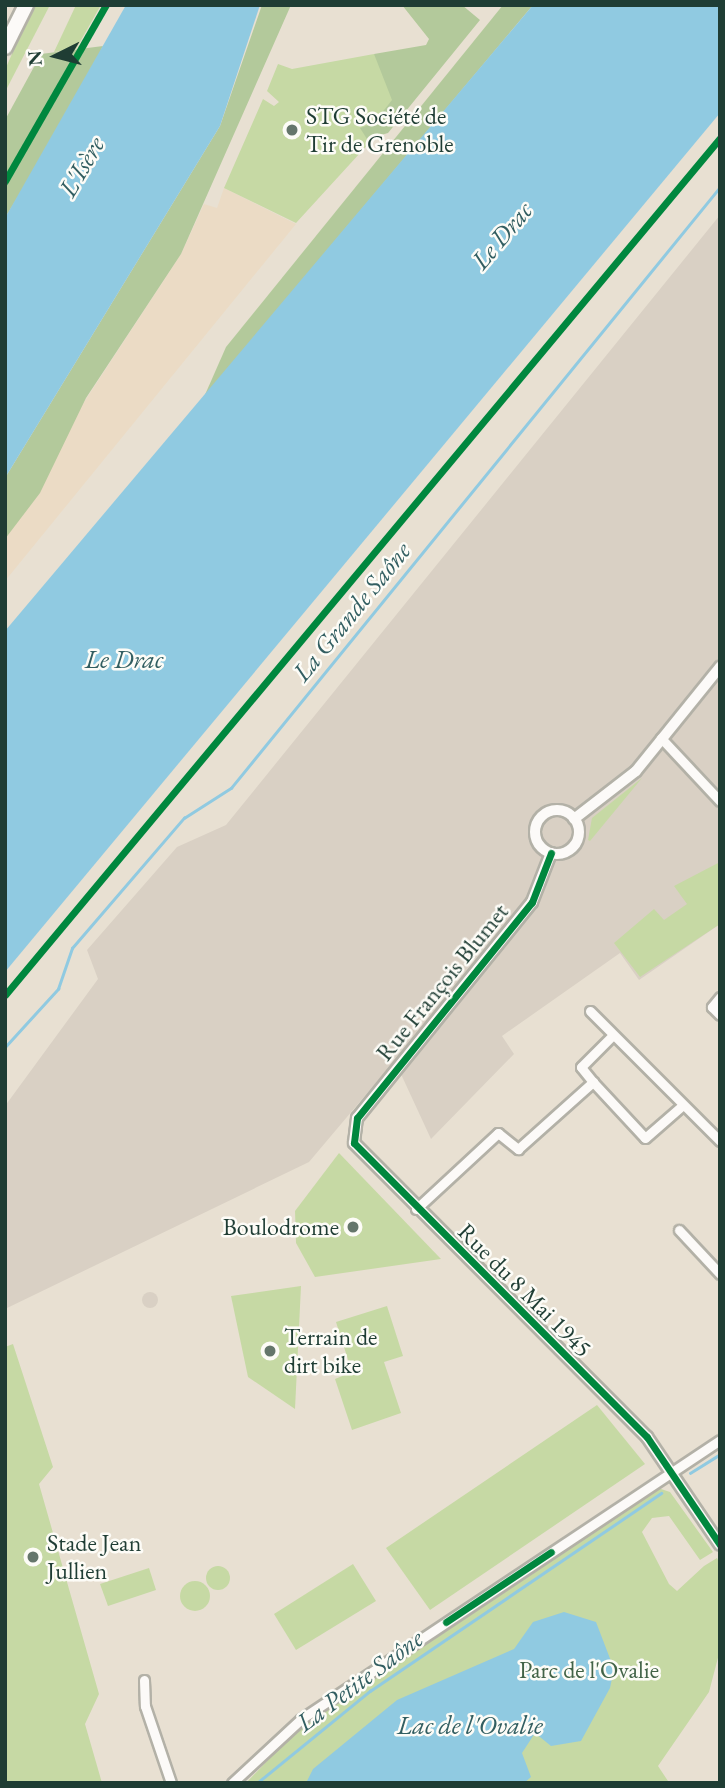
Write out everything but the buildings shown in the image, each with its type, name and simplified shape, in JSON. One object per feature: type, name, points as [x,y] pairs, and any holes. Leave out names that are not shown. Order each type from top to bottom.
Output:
[{"type":"highway","points":[[5,47],[26,5]]},
{"type":"street","points":[[574,819],[620,787],[720,667]]},
{"type":"street","points":[[661,738],[720,801]]},
{"type":"street","points":[[553,811],[574,819],[574,846],[551,853],[537,841],[538,822],[553,811]]},
{"type":"street","name":"Rue François Blumet","points":[[353,1130],[532,902],[551,853]]},
{"type":"street","points":[[720,997],[712,1007],[720,1015]]},
{"type":"street","points":[[590,1011],[720,1141]]},
{"type":"street","points":[[613,1035],[581,1067],[645,1138],[683,1105]]},
{"type":"street","points":[[416,1209],[498,1133],[518,1149],[593,1082]]},
{"type":"street","name":"Rue du 8 Mai 1945","points":[[353,1130],[362,1154],[674,1471],[720,1545]]},
{"type":"street","points":[[679,1230],[720,1274]]},
{"type":"street","points":[[232,1783],[301,1719],[720,1440]]},
{"type":"street","points":[[144,1680],[145,1706],[171,1783]]},
{"type":"shaded area","points":[[224,188],[296,224],[5,581],[5,523],[181,254],[204,204],[217,208]]},
{"type":"shaded area","points":[[720,215],[720,924],[639,980],[620,953],[502,1036],[514,1054],[431,1139],[400,1072],[390,1066],[309,1162],[5,1309],[5,1106],[98,979],[87,950],[177,847],[226,825]]},
{"type":"shaded area","points":[[150,1292],[158,1300],[150,1308],[142,1300]]},
{"type":"green space","points":[[33,5],[50,5],[5,92],[5,70]]},
{"type":"green space","points":[[76,5],[101,5],[76,49],[54,52]]},
{"type":"green space","points":[[262,5],[291,5],[181,254],[86,398],[40,493],[5,539],[5,478],[220,126]]},
{"type":"green space","points":[[402,5],[462,5],[480,20],[388,133],[367,139],[360,128],[373,124],[392,100],[374,54],[426,45],[429,39]]},
{"type":"green space","points":[[503,5],[533,5],[204,397],[226,347]]},
{"type":"green space","points":[[103,46],[75,103],[5,218],[5,120],[41,54]]},
{"type":"green space","points":[[374,54],[414,94],[296,223],[224,188],[263,99],[274,106],[279,102],[267,91],[278,64],[292,69]]},
{"type":"green space","points":[[642,778],[590,841],[588,840],[592,818]]},
{"type":"green space","points":[[720,862],[720,924],[640,977],[614,943],[654,909],[664,920],[687,904],[674,886]]},
{"type":"green space","name":"Boulodrome","points":[[339,1153],[441,1259],[315,1277],[296,1243],[295,1211]]},
{"type":"green space","name":"Terrain de dirt bike","points":[[301,1286],[295,1409],[248,1377],[231,1296]]},
{"type":"green space","points":[[387,1306],[403,1356],[384,1362],[401,1413],[352,1430],[335,1379],[352,1372],[336,1322]]},
{"type":"green space","name":"Stade Jean Jullien","points":[[13,1344],[53,1467],[39,1484],[99,1694],[85,1724],[102,1783],[5,1783],[5,1347]]},
{"type":"green space","points":[[597,1405],[645,1464],[430,1610],[386,1548]]},
{"type":"green space","name":"Parc de l'Ovalie","points":[[658,1488],[670,1492],[713,1552],[700,1560],[669,1516],[652,1518],[642,1532],[669,1584],[677,1591],[704,1566],[717,1558],[720,1564],[720,1650],[709,1692],[658,1766],[668,1781],[246,1783],[296,1731]]},
{"type":"green space","points":[[353,1564],[376,1601],[296,1650],[274,1614]]},
{"type":"green space","points":[[218,1566],[226,1570],[230,1578],[226,1586],[218,1590],[210,1586],[206,1578],[210,1570]]},
{"type":"green space","points":[[149,1568],[156,1590],[108,1606],[100,1584]]},
{"type":"green space","points":[[195,1581],[206,1585],[210,1596],[206,1607],[195,1611],[184,1607],[180,1596],[184,1585]]},
{"type":"water","name":"L'Isère","points":[[126,5],[260,5],[220,126],[5,478],[5,218]]},
{"type":"water","name":"Le Drac","points":[[533,5],[720,5],[720,113],[5,972],[5,631]]},
{"type":"water","name":"Lac de l'Ovalie","points":[[564,1612],[596,1622],[614,1669],[610,1688],[581,1741],[551,1746],[535,1733],[522,1753],[531,1777],[524,1783],[306,1783],[313,1769],[397,1700],[514,1649],[533,1622]]},
{"type":"waterway","name":"La Grande Saône","points":[[5,1047],[58,989],[72,948],[184,818],[231,788],[720,187]]},
{"type":"waterway","name":"La Petite Saône","points":[[690,1473],[720,1454]]},
{"type":"waterway","name":"La Petite Saône","points":[[257,1783],[370,1691],[661,1493]]},
{"type":"cycle path","points":[[5,181],[106,5]]},
{"type":"cycle path","points":[[5,995],[720,138]]},
{"type":"cycle path","points":[[551,853],[532,902],[357,1118],[354,1143],[647,1437],[720,1545]]},
{"type":"cycle path","points":[[446,1622],[551,1552]]},
{"type":"place","name":"STG Société de Tir de Grenoble","points":[[292,130]]},
{"type":"place","name":"Boulodrome","points":[[353,1227]]},
{"type":"place","name":"Terrain de dirt bike","points":[[270,1351]]},
{"type":"place","name":"Stade Jean Jullien","points":[[33,1557]]}]
